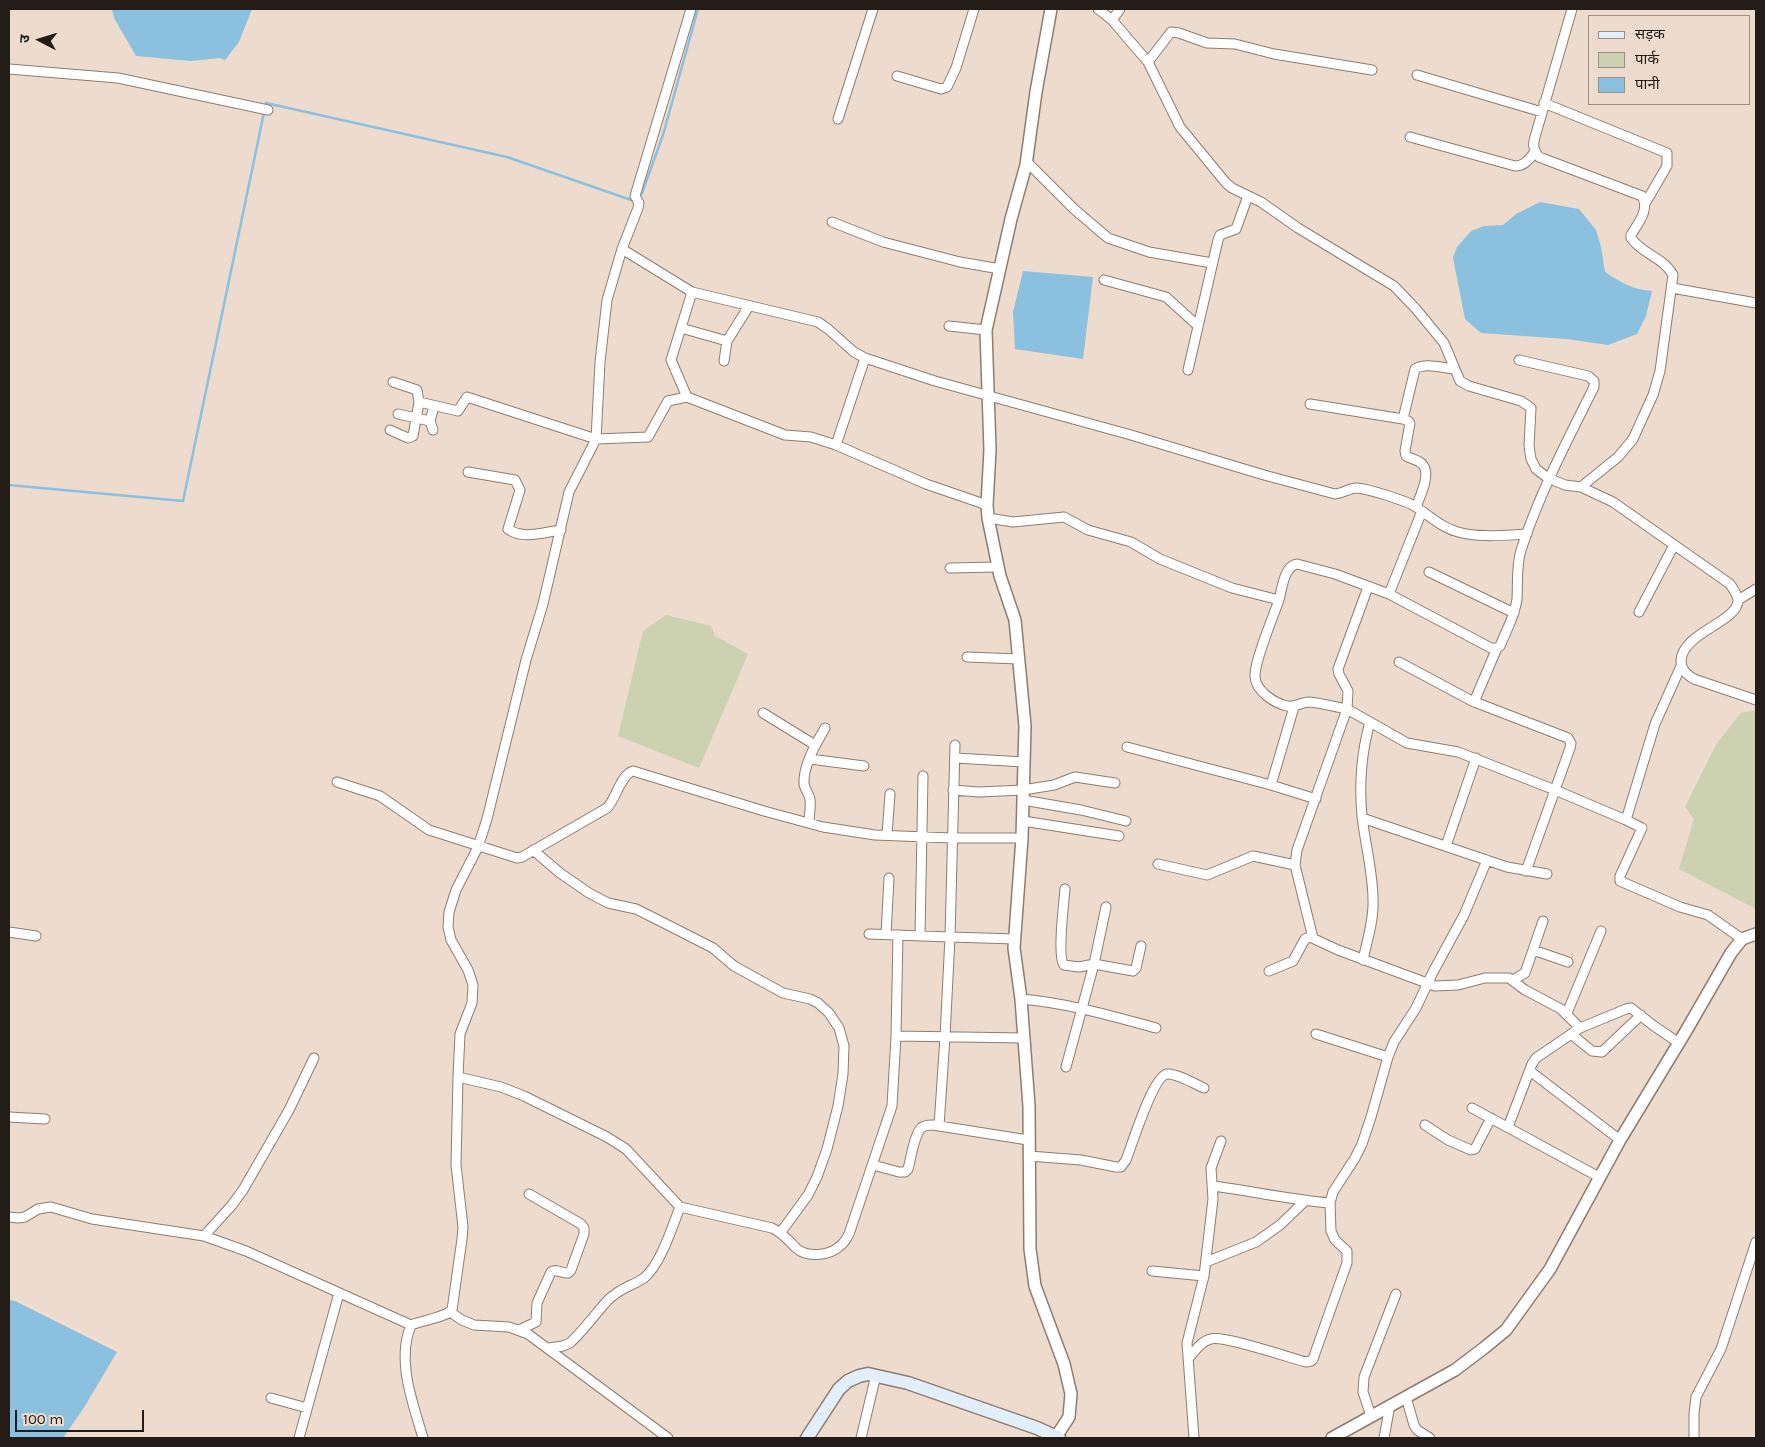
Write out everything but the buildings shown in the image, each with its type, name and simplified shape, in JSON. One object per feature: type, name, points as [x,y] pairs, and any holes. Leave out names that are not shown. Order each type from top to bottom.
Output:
[{"type":"main road","points":[[808,1438],[839,1389],[848,1381],[868,1374],[936,1393],[1037,1428],[1058,1438]]},
{"type":"street","points":[[450,1312],[453,1304],[463,1227],[456,1165],[460,1034],[472,1003],[473,985],[468,970],[451,940],[448,927],[450,912],[456,890],[478,847],[487,819],[526,660],[543,604],[569,492],[596,439],[600,362],[608,300],[691,9]]},
{"type":"street","points":[[838,119],[873,9]]},
{"type":"street","points":[[897,76],[941,89],[947,87],[956,68],[974,9]]},
{"type":"street","points":[[1051,9],[1026,162],[1010,219],[986,330],[990,396],[988,518],[998,567],[1015,620],[1025,726],[1022,838],[1015,938],[1022,999],[1028,1106],[1032,1269],[1040,1302],[1064,1364],[1070,1386],[1069,1417],[1058,1438]]},
{"type":"street","points":[[1098,9],[1112,20],[1148,62],[1180,127],[1226,183],[1394,286],[1444,343],[1460,381],[1469,386],[1521,401],[1531,408],[1529,446],[1531,459],[1536,469],[1548,478],[1565,485],[1581,487],[1613,502],[1730,584],[1735,591],[1738,600],[1736,607],[1686,646],[1681,657],[1681,666],[1655,724],[1626,820]]},
{"type":"street","points":[[1112,20],[1120,9]]},
{"type":"street","points":[[1572,9],[1533,146],[1535,152],[1540,157],[1642,196],[1646,202]]},
{"type":"street","points":[[1148,62],[1171,32],[1207,43],[1235,44],[1274,54],[1372,70]]},
{"type":"street","points":[[9,70],[118,78],[268,110]]},
{"type":"street","points":[[1417,76],[1543,108],[1667,153],[1667,166],[1646,202],[1644,211],[1631,238],[1636,244],[1664,263],[1673,275],[1660,371],[1653,395],[1633,439],[1618,457],[1581,487]]},
{"type":"street","points":[[1410,137],[1515,166],[1521,166],[1527,162],[1535,152]]},
{"type":"street","points":[[1026,162],[1074,209],[1108,238],[1150,252],[1212,263]]},
{"type":"street","points":[[1188,370],[1220,235],[1236,229],[1254,199]]},
{"type":"street","points":[[832,222],[883,242],[960,262],[1000,270]]},
{"type":"street","points":[[622,249],[692,292],[818,322],[854,352],[865,358],[1273,478],[1335,494],[1356,488],[1365,490],[1419,509],[1440,525],[1456,532],[1483,535],[1527,534]]},
{"type":"street","points":[[1104,280],[1154,292],[1166,297],[1198,326]]},
{"type":"street","points":[[1672,288],[1756,304]]},
{"type":"street","points":[[687,397],[671,360],[692,292]]},
{"type":"street","points":[[724,361],[727,341],[748,306]]},
{"type":"street","points":[[949,326],[986,330]]},
{"type":"street","points":[[681,328],[727,341]]},
{"type":"street","points":[[836,445],[865,358]]},
{"type":"street","points":[[1474,702],[1514,613],[1517,567],[1548,478],[1594,387],[1594,381],[1588,376],[1519,360]]},
{"type":"street","points":[[1402,419],[1415,369],[1426,365],[1454,369]]},
{"type":"street","points":[[390,430],[408,438],[413,436],[419,402],[417,390],[393,382]]},
{"type":"street","points":[[419,402],[458,411],[467,397],[596,439],[648,437],[668,401],[687,397],[785,435],[811,437],[836,445],[918,481],[987,505]]},
{"type":"street","points":[[1310,404],[1402,419],[1410,424],[1405,454],[1408,458],[1422,463],[1426,471],[1425,480],[1419,509],[1389,594]]},
{"type":"street","points":[[398,414],[417,419],[432,426],[434,406]]},
{"type":"street","points":[[468,472],[515,480],[520,490],[508,529],[513,532],[537,535],[561,530]]},
{"type":"street","points":[[988,518],[1013,522],[1064,517],[1088,530],[1131,542],[1160,559],[1232,588],[1279,600]]},
{"type":"street","points":[[1639,612],[1674,546]]},
{"type":"street","points":[[1497,648],[1491,648],[1389,594],[1335,574],[1297,564],[1292,565],[1288,569],[1255,676],[1258,687],[1275,701],[1288,706],[1310,702],[1347,709],[1407,743],[1415,746],[1442,748],[1476,758],[1642,828],[1620,876],[1620,881],[1680,907],[1708,915],[1742,939]]},
{"type":"street","points":[[950,568],[998,567]]},
{"type":"street","points":[[1429,572],[1514,613]]},
{"type":"street","points":[[1313,938],[1295,864],[1297,850],[1347,709],[1348,691],[1338,669],[1368,586]]},
{"type":"street","points":[[1738,600],[1756,589]]},
{"type":"street","points":[[967,657],[1019,660]]},
{"type":"street","points":[[1399,662],[1474,702],[1568,738],[1571,743],[1570,748],[1526,870]]},
{"type":"street","points":[[1681,666],[1688,676],[1694,679],[1756,700]]},
{"type":"street","points":[[1272,785],[1294,706]]},
{"type":"street","points":[[763,713],[815,745]]},
{"type":"street","points":[[1363,960],[1373,901],[1370,862],[1362,818],[1361,790],[1361,759],[1370,722]]},
{"type":"street","points":[[809,823],[810,800],[804,781],[815,745],[825,728]]},
{"type":"street","points":[[939,1126],[950,937],[955,745]]},
{"type":"street","points":[[1126,747],[1272,785],[1316,799]]},
{"type":"street","points":[[955,758],[1024,762]]},
{"type":"street","points":[[1446,846],[1476,758]]},
{"type":"street","points":[[810,759],[864,766]]},
{"type":"street","points":[[336,782],[380,796],[429,830],[517,858],[522,857],[607,808],[612,803],[624,777],[628,772],[633,771],[764,812],[865,834],[952,838],[1022,838]]},
{"type":"street","points":[[920,936],[923,776]]},
{"type":"street","points":[[1023,795],[1075,777],[1115,783]]},
{"type":"street","points":[[954,790],[1023,795],[1126,821]]},
{"type":"street","points":[[887,835],[890,794]]},
{"type":"street","points":[[1362,818],[1507,867],[1547,874]]},
{"type":"street","points":[[1022,821],[1119,836]]},
{"type":"street","points":[[533,850],[589,894],[608,903],[631,908],[654,918],[713,948],[734,966],[783,993],[818,1003],[829,1013],[839,1028],[844,1046],[843,1074],[838,1106],[827,1149],[808,1195],[781,1232]]},
{"type":"street","points":[[1158,864],[1207,875],[1252,856],[1295,864]]},
{"type":"street","points":[[1188,1358],[1202,1344],[1214,1338],[1230,1340],[1310,1362],[1347,1263],[1347,1251],[1335,1240],[1330,1231],[1330,1203],[1333,1192],[1362,1144],[1394,1042],[1416,1008],[1464,915],[1488,860]]},
{"type":"street","points":[[886,935],[889,878]]},
{"type":"street","points":[[1065,889],[1061,962],[1064,965],[1079,967],[1094,964],[1133,971],[1136,968],[1141,946]]},
{"type":"street","points":[[1066,1067],[1094,964],[1106,907]]},
{"type":"street","points":[[1513,980],[1525,973],[1543,921]]},
{"type":"street","points":[[1567,1013],[1601,931]]},
{"type":"street","points":[[9,932],[36,936]]},
{"type":"street","points":[[869,934],[1015,938]]},
{"type":"street","points":[[1332,1438],[1455,1370],[1506,1330],[1550,1269],[1620,1140],[1731,953],[1742,939],[1756,934]]},
{"type":"street","points":[[458,1077],[501,1087],[524,1096],[608,1137],[632,1154],[680,1207],[781,1232],[797,1249],[805,1253],[814,1255],[832,1252],[841,1246],[849,1234],[892,1106],[896,1036],[898,935]]},
{"type":"street","points":[[1269,971],[1290,963],[1296,957],[1305,940],[1310,937],[1363,960],[1427,984],[1458,985],[1485,978],[1513,980],[1525,990],[1567,1013],[1580,1028]]},
{"type":"street","points":[[1533,950],[1568,962]]},
{"type":"street","points":[[1022,999],[1054,1002],[1156,1028]]},
{"type":"street","points":[[1508,1128],[1536,1058],[1580,1028],[1626,1009],[1635,1010],[1654,1026],[1679,1042]]},
{"type":"street","points":[[1571,1034],[1592,1050],[1598,1053],[1602,1052],[1640,1015]]},
{"type":"street","points":[[1316,1034],[1388,1057]]},
{"type":"street","points":[[896,1036],[1024,1038]]},
{"type":"street","points":[[204,1236],[243,1190],[289,1110],[314,1058]]},
{"type":"street","points":[[1530,1071],[1620,1140]]},
{"type":"street","points":[[1029,1156],[1081,1160],[1121,1167],[1126,1160],[1152,1091],[1162,1076],[1168,1074],[1176,1075],[1204,1088]]},
{"type":"street","points":[[1472,1108],[1599,1177]]},
{"type":"street","points":[[9,1117],[45,1119]]},
{"type":"street","points":[[1425,1125],[1448,1140],[1471,1150],[1477,1145],[1491,1118]]},
{"type":"street","points":[[873,1165],[905,1172],[908,1169],[921,1128],[926,1125],[1028,1140]]},
{"type":"street","points":[[1194,1438],[1188,1358],[1189,1333],[1206,1262],[1213,1186],[1211,1168],[1213,1158],[1221,1141]]},
{"type":"street","points":[[1213,1186],[1250,1190],[1305,1201],[1330,1203]]},
{"type":"street","points":[[519,1330],[536,1322],[537,1303],[551,1272],[556,1270],[565,1274],[571,1270],[584,1234],[584,1228],[581,1224],[529,1194]]},
{"type":"street","points":[[1206,1262],[1256,1242],[1280,1225],[1305,1201]]},
{"type":"street","points":[[9,1217],[25,1217],[38,1209],[52,1207],[92,1219],[204,1236],[246,1251],[411,1325]]},
{"type":"street","points":[[548,1348],[570,1343],[608,1300],[625,1287],[649,1273],[660,1255],[680,1207]]},
{"type":"street","points":[[1694,1438],[1696,1397],[1721,1349],[1754,1261],[1756,1242]]},
{"type":"street","points":[[1152,1271],[1204,1276]]},
{"type":"street","points":[[299,1438],[339,1293]]},
{"type":"street","points":[[1371,1416],[1363,1392],[1364,1377],[1396,1294]]},
{"type":"street","points":[[424,1438],[409,1392],[406,1341],[411,1325],[450,1312],[474,1325],[509,1327],[528,1334],[668,1438]]},
{"type":"street","points":[[861,1438],[876,1375]]},
{"type":"street","points":[[1406,1397],[1414,1426],[1430,1438]]},
{"type":"street","points":[[271,1398],[307,1408]]},
{"type":"street","points":[[1384,1438],[1390,1406]]},
{"type":"green space","points":[[666,615],[711,626],[715,636],[748,654],[699,768],[618,736],[643,631]]},
{"type":"green space","points":[[1756,710],[1756,909],[1679,869],[1694,819],[1685,807],[1717,743],[1741,713]]},
{"type":"water","points":[[112,9],[252,9],[239,42],[225,60],[220,58],[191,61],[136,56],[114,18]]},
{"type":"water","points":[[1540,202],[1579,209],[1596,230],[1605,272],[1627,285],[1652,291],[1646,316],[1637,334],[1608,345],[1566,339],[1481,333],[1465,319],[1453,258],[1457,247],[1471,231],[1484,226],[1503,225],[1516,214]]},
{"type":"water","points":[[1023,271],[1093,277],[1083,359],[1015,349],[1013,312]]},
{"type":"water","points":[[9,1300],[15,1301],[117,1352],[85,1406],[63,1438],[9,1438]]},
{"type":"waterway","points":[[638,197],[642,193],[663,135],[698,9]]},
{"type":"waterway","points":[[9,485],[183,501],[266,103],[507,157],[634,201]]}]
